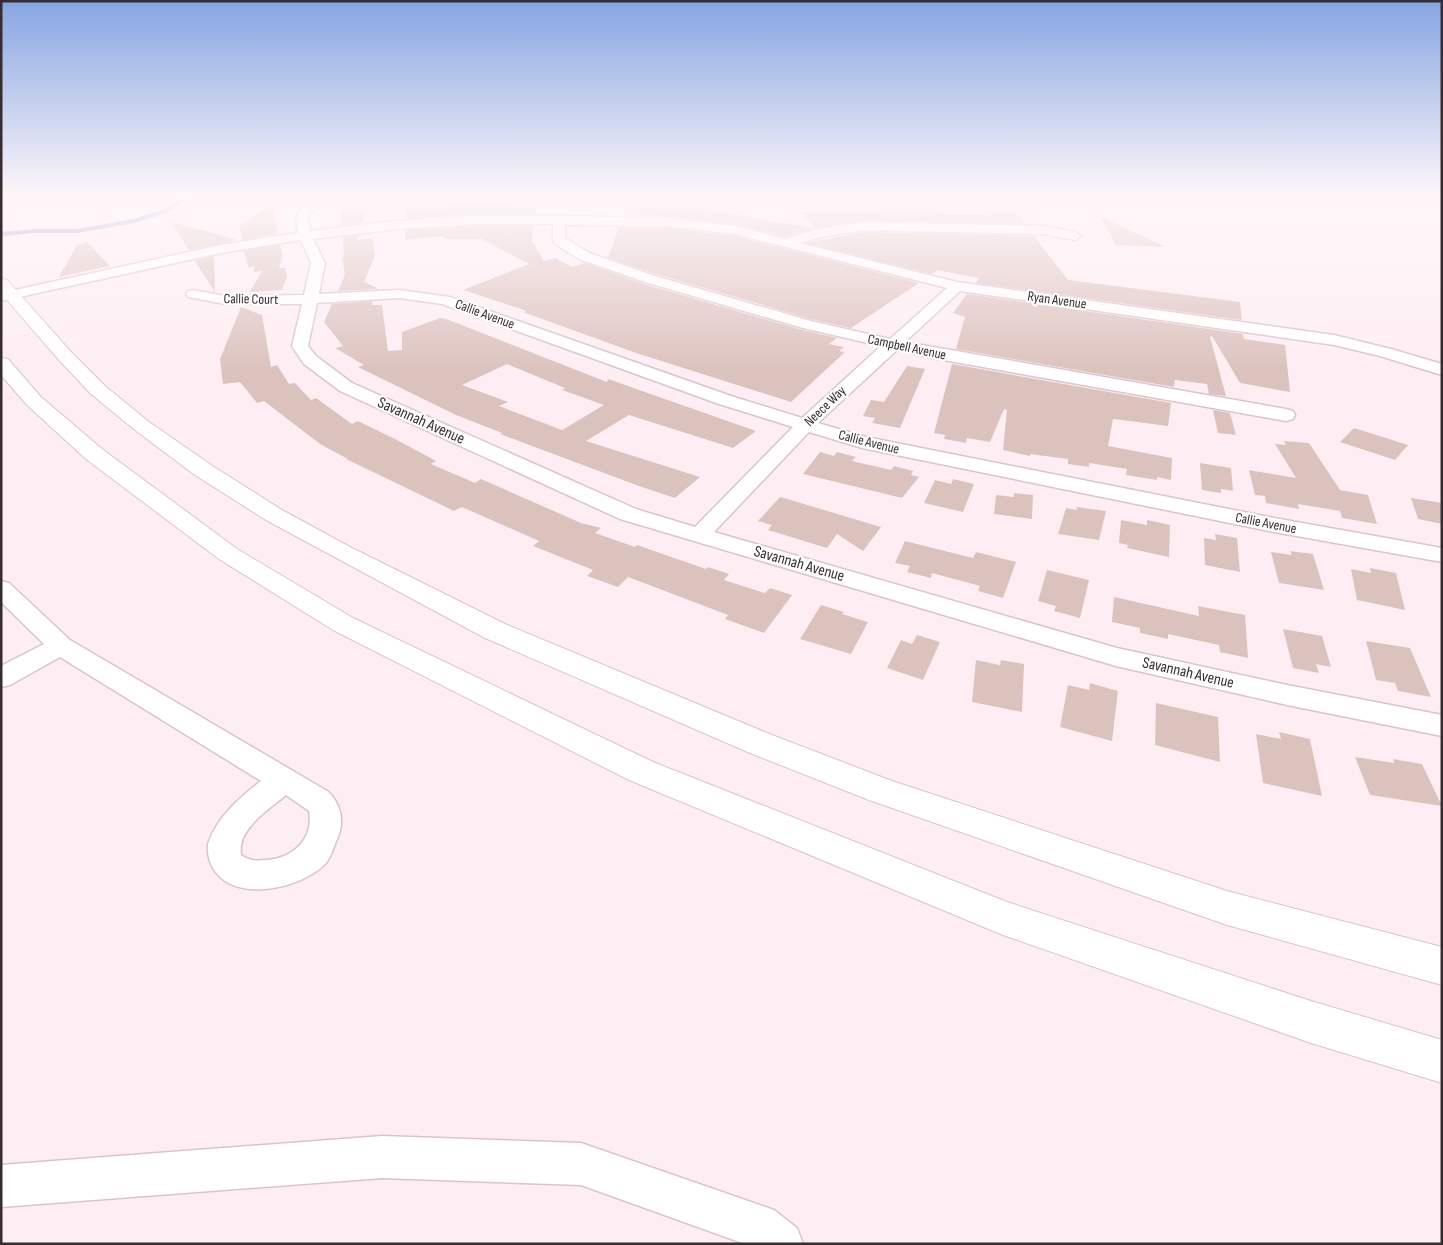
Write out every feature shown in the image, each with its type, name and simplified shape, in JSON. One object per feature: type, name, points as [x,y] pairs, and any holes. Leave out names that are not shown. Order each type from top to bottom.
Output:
[{"type":"highway","points":[[6,295],[98,390],[142,426],[203,470],[274,515],[341,552],[495,631],[761,744],[881,791],[1227,908],[1442,966]]},
{"type":"highway","points":[[1,363],[34,401],[94,454],[228,554],[343,624],[641,771],[1003,918],[1310,1022],[1442,1062]]},
{"type":"street","points":[[152,256],[163,264]]},
{"type":"street","name":"Ryan Avenue","points":[[6,295],[203,256]]},
{"type":"street","name":"Savannah Avenue","points":[[315,256],[318,263],[300,346],[310,360],[346,387],[628,514],[1116,657],[1287,695],[1442,726]]},
{"type":"street","name":"Campbell Avenue","points":[[584,256],[650,279],[799,322],[892,344],[1286,415]]},
{"type":"street","name":"Ryan Avenue","points":[[838,256],[958,286],[1334,340],[1385,352],[1442,370]]},
{"type":"street","name":"Neece Way","points":[[699,534],[805,425],[958,286]]},
{"type":"street","name":"Callie Court","points":[[193,294],[225,300],[309,299]]},
{"type":"street","name":"Callie Avenue","points":[[309,299],[399,294],[445,300],[725,400],[862,442],[1270,524],[1442,556]]},
{"type":"street","points":[[1,588],[61,646],[283,780]]},
{"type":"street","points":[[1,678],[61,646]]},
{"type":"street","points":[[1,1186],[382,1157],[581,1164],[758,1226],[781,1244]]},
{"type":"building","points":[[71,256],[101,256],[110,266],[59,277]]},
{"type":"building","points":[[214,256],[215,292],[195,261]]},
{"type":"building","points":[[245,256],[283,256],[279,268],[285,268],[287,277],[282,290],[250,292],[262,271],[253,272],[255,266],[248,267]]},
{"type":"building","points":[[375,256],[364,282],[378,288],[338,291],[345,275],[342,257]]},
{"type":"building","points":[[514,256],[541,256],[544,261],[555,258],[573,267],[585,263],[644,284],[802,330],[837,338],[829,344],[844,347],[839,351],[845,352],[791,402],[636,353],[523,312],[527,311],[463,290],[529,264]]},
{"type":"building","points":[[814,256],[919,283],[851,328],[811,319],[656,274],[605,257]]},
{"type":"building","points":[[860,256],[1050,256],[1068,280],[1240,302],[1242,320],[976,283],[979,278],[937,270],[932,274]]},
{"type":"building","points":[[967,294],[1243,334],[1244,339],[1285,345],[1290,392],[1240,383],[1212,336],[1210,337],[1226,396],[1209,394],[1207,384],[1175,380],[1174,387],[956,349],[965,317],[953,313]]},
{"type":"building","points":[[373,301],[372,305],[382,305],[388,351],[402,350],[402,332],[440,318],[607,382],[608,379],[756,431],[733,448],[629,415],[586,441],[700,477],[675,498],[500,434],[502,433],[456,415],[358,367],[364,365],[335,348],[343,346],[324,322],[332,304]],"holes":[[[507,364],[565,388],[562,390],[604,405],[562,430],[499,406],[508,402],[462,385]]]},
{"type":"building","points":[[241,307],[262,315],[271,367],[277,365],[289,384],[295,383],[311,400],[316,398],[352,424],[358,421],[436,461],[431,464],[475,483],[481,479],[581,523],[601,528],[595,533],[635,547],[637,545],[706,569],[708,567],[729,574],[724,580],[765,593],[770,588],[792,595],[764,633],[725,619],[728,615],[628,577],[618,587],[587,576],[593,570],[533,546],[539,541],[462,507],[454,511],[346,459],[348,459],[320,444],[264,401],[257,403],[240,382],[223,384],[220,359]]},
{"type":"building","points":[[952,364],[1171,403],[1168,426],[1113,419],[1108,446],[1172,458],[1171,480],[1157,477],[1157,480],[1126,475],[1127,469],[1089,463],[1089,467],[1068,464],[1068,459],[1030,454],[1030,456],[1003,450],[1007,410],[1004,409],[990,442],[967,438],[966,443],[944,439],[945,435],[934,433]]},
{"type":"building","points":[[907,366],[925,369],[900,428],[872,423],[875,418],[863,416],[871,400],[884,402]]},
{"type":"building","points":[[1213,410],[1230,413],[1236,435],[1218,433]]},
{"type":"building","points":[[1354,428],[1408,445],[1395,460],[1340,442]]},
{"type":"building","points":[[1284,441],[1309,443],[1340,490],[1368,495],[1377,524],[1342,518],[1340,511],[1298,504],[1299,509],[1266,503],[1265,496],[1255,495],[1249,470],[1296,478],[1275,444],[1286,445]]},
{"type":"building","points":[[820,452],[834,456],[837,452],[856,457],[852,461],[891,470],[894,466],[913,471],[911,475],[919,477],[902,498],[803,474]]},
{"type":"building","points":[[1200,463],[1231,468],[1233,491],[1221,489],[1221,493],[1202,490]]},
{"type":"building","points":[[953,479],[974,484],[963,512],[924,503],[935,480],[951,484]]},
{"type":"building","points":[[1014,493],[1033,495],[1032,519],[994,514],[996,495],[1014,497]]},
{"type":"building","points":[[780,497],[881,527],[863,551],[837,534],[827,548],[768,530],[772,525],[758,521]]},
{"type":"building","points":[[1411,498],[1442,503],[1442,524],[1418,519]]},
{"type":"building","points":[[1076,507],[1106,511],[1099,540],[1058,534],[1066,508],[1077,510]]},
{"type":"building","points":[[1121,520],[1147,525],[1147,520],[1170,525],[1169,557],[1127,548],[1128,545],[1119,543]]},
{"type":"building","points":[[1215,534],[1237,538],[1240,572],[1205,565],[1204,538],[1216,540]]},
{"type":"building","points":[[905,541],[973,558],[976,552],[1016,562],[1003,598],[978,591],[980,586],[932,573],[931,578],[907,572],[910,566],[895,563]]},
{"type":"building","points":[[1290,551],[1313,554],[1324,590],[1279,583],[1271,552],[1292,555]]},
{"type":"building","points":[[1370,568],[1396,573],[1405,610],[1357,600],[1351,569],[1371,573]]},
{"type":"building","points":[[1047,570],[1089,580],[1080,618],[1054,611],[1056,606],[1038,601]]},
{"type":"building","points":[[1114,597],[1199,616],[1198,606],[1245,615],[1248,658],[1220,652],[1219,645],[1168,634],[1168,639],[1140,633],[1140,628],[1112,622]]},
{"type":"building","points":[[821,605],[868,622],[851,654],[800,639]]},
{"type":"building","points":[[1283,629],[1322,636],[1331,667],[1316,664],[1319,673],[1293,668]]},
{"type":"building","points":[[917,635],[940,642],[923,680],[887,668],[901,640],[912,644]]},
{"type":"building","points":[[1366,641],[1410,648],[1431,697],[1398,691],[1395,683],[1376,680]]},
{"type":"building","points":[[976,660],[1000,665],[1001,660],[1024,664],[1022,712],[972,702]]},
{"type":"building","points":[[1090,683],[1118,691],[1112,741],[1060,727],[1068,685],[1089,690]]},
{"type":"building","points":[[1156,703],[1218,717],[1220,762],[1155,745]]},
{"type":"building","points":[[1279,732],[1310,739],[1322,796],[1263,783],[1256,734],[1281,739]]},
{"type":"building","points":[[1355,757],[1394,763],[1393,759],[1422,764],[1442,806],[1370,795]]}]
